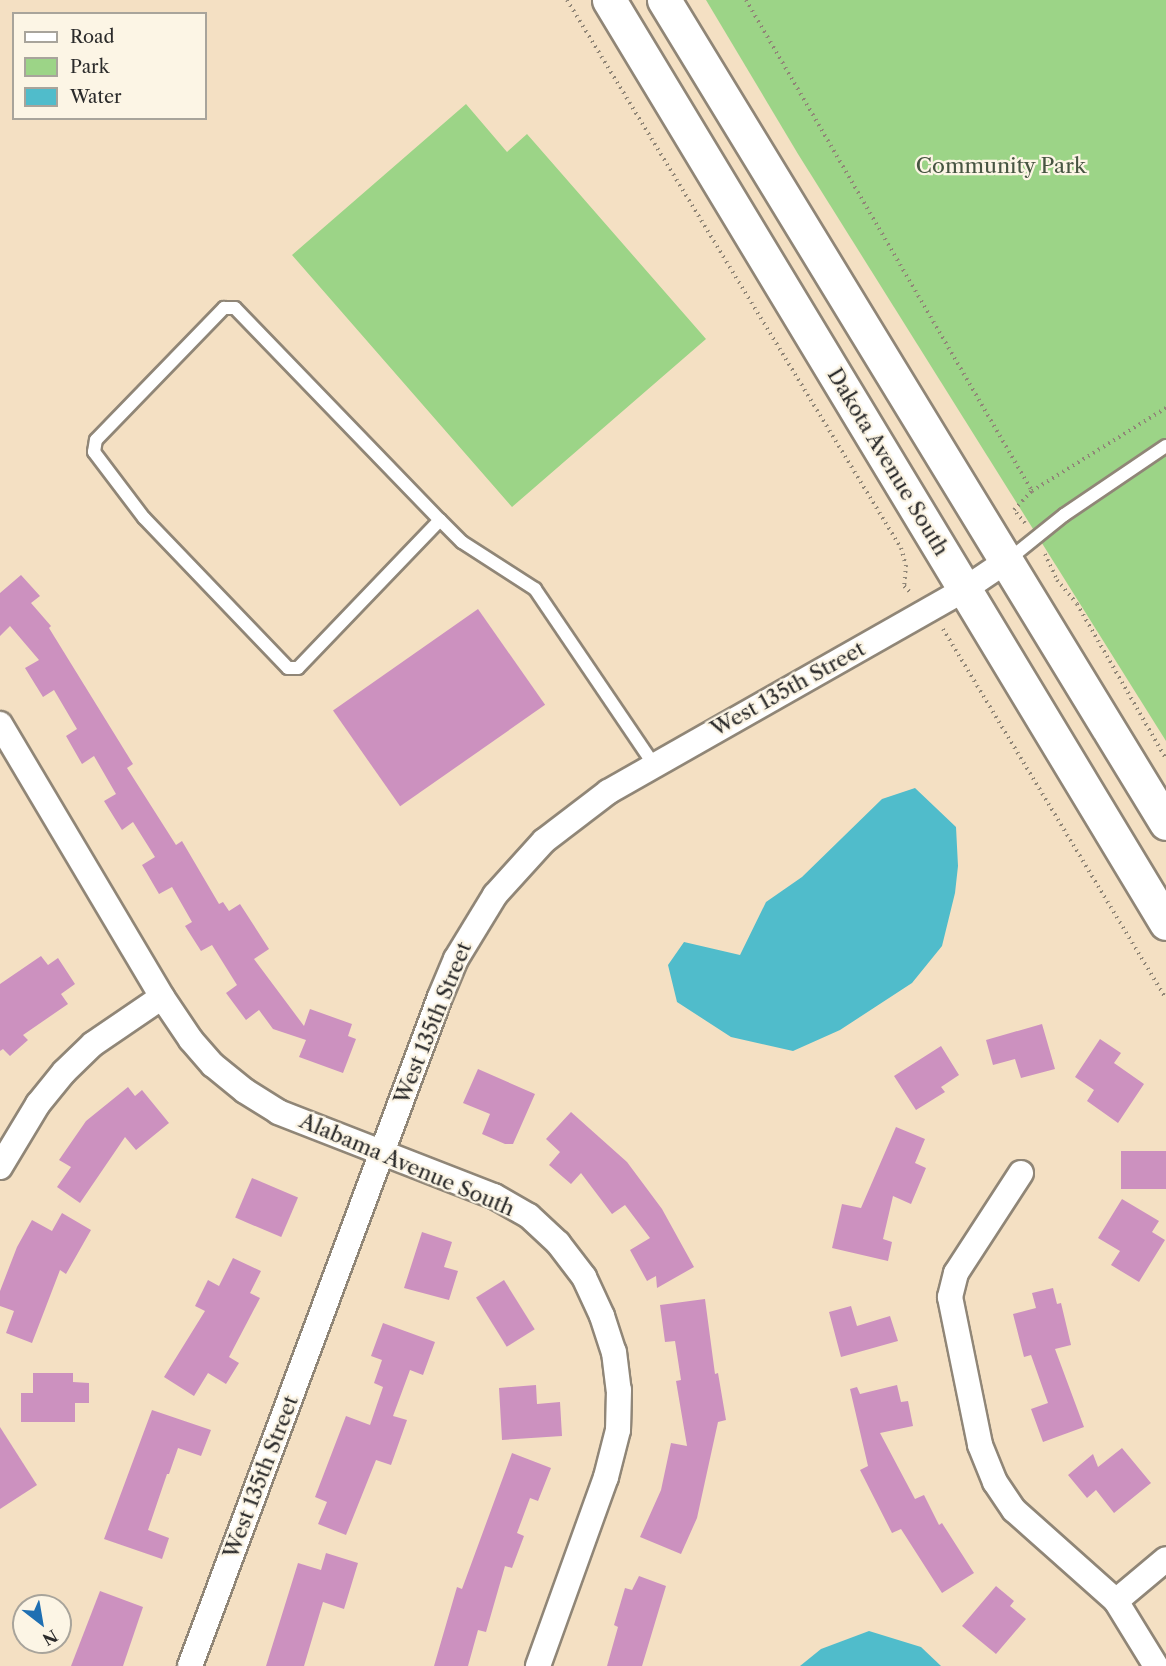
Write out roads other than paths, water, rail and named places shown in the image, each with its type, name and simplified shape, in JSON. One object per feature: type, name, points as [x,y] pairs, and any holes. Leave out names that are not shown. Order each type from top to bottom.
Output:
[{"type":"main road","name":"Dakota Avenue South","points":[[609,0],[1166,923]]},
{"type":"main road","points":[[664,0],[1008,560],[1166,823]]},
{"type":"street","name":"West 135th Street","points":[[190,1666],[456,959],[495,895],[519,866],[575,816],[654,765],[965,590],[1008,560]]},
{"type":"street","name":"Alabama Avenue South","points":[[3,734],[162,997],[191,1040],[213,1065],[244,1092],[278,1112],[494,1196],[529,1216],[558,1242],[584,1277],[602,1316],[614,1352],[619,1390],[618,1430],[606,1477],[538,1666]]},
{"type":"street","points":[[0,1167],[27,1121],[64,1072],[93,1044],[162,997]]},
{"type":"street","points":[[1021,1173],[956,1273],[950,1297],[980,1445],[995,1482],[1014,1510],[1036,1533],[1116,1601],[1156,1666]]},
{"type":"street","points":[[1116,1601],[1166,1559]]},
{"type":"lane","points":[[440,520],[298,668],[288,668],[144,518],[94,452],[96,440],[224,308],[235,308],[440,520],[462,543],[535,589],[654,765]]},
{"type":"lane","points":[[1008,560],[1064,515],[1166,446]]},
{"type":"water","points":[[915,788],[956,827],[958,866],[955,893],[942,946],[912,983],[840,1030],[793,1051],[731,1037],[677,1002],[668,965],[684,942],[740,955],[766,902],[802,877],[882,799]]},
{"type":"water","points":[[869,1631],[921,1647],[941,1666],[800,1666],[821,1649]]},
{"type":"park label","name":"Community Park","points":[[1001,166]]}]
